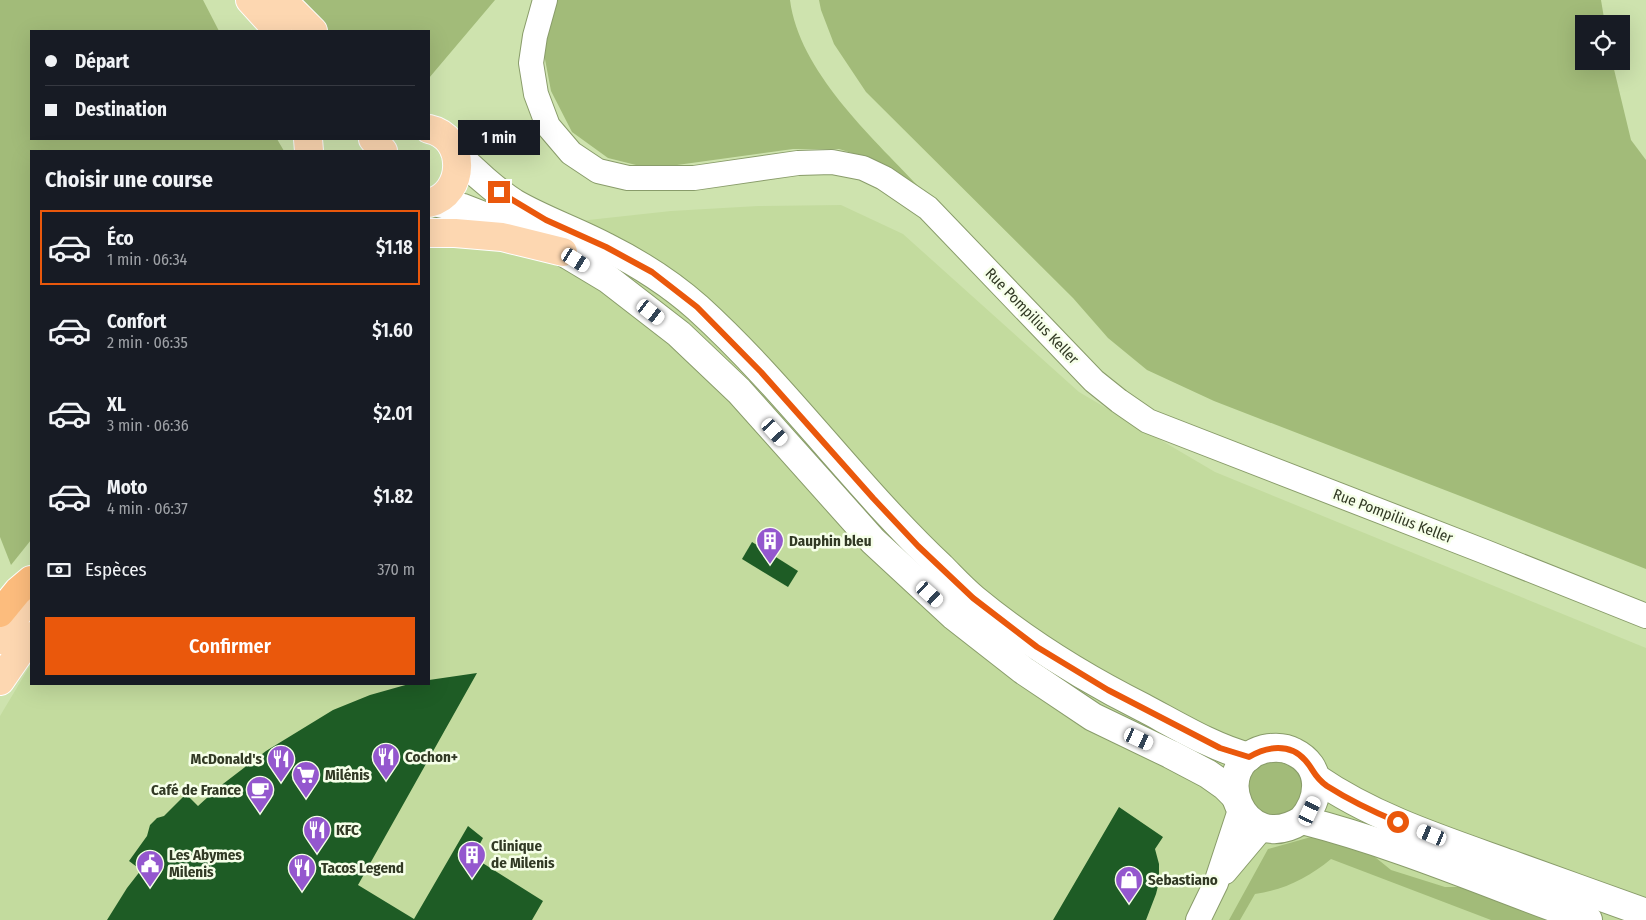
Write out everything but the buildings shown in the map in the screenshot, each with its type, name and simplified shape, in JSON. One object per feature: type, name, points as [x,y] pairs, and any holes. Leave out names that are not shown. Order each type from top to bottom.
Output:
[{"type":"highway","points":[[0,613],[18,591],[30,581]]},
{"type":"main road","points":[[240,0],[257,30]]},
{"type":"main road","points":[[250,0],[277,30]]},
{"type":"main road","points":[[282,0],[312,30]]},
{"type":"main road","points":[[430,129],[444,136],[456,154],[484,180],[514,203],[546,220],[606,247],[652,272],[697,307],[761,372],[918,546],[980,604],[1037,647],[1108,690],[1220,748],[1249,757]]},
{"type":"main road","points":[[374,140],[382,150]]},
{"type":"main road","points":[[431,203],[449,191],[454,183],[458,173],[456,154]]},
{"type":"main road","points":[[431,203],[463,208],[477,213],[563,252],[608,279],[679,334],[738,391],[873,540],[954,616],[1023,670],[1093,717],[1208,774],[1225,786],[1238,803],[1254,823],[1262,828],[1272,830],[1293,826],[1302,820],[1310,811],[1315,801],[1316,778],[1311,767],[1294,752],[1283,748],[1265,749],[1249,757],[1237,774],[1234,785],[1238,803]]},
{"type":"main road","points":[[430,233],[502,237],[563,252]]},
{"type":"main road","points":[[0,640],[30,595]]},
{"type":"main road","points":[[0,681],[30,637]]},
{"type":"main road","points":[[1316,778],[1382,816],[1464,848],[1646,913]]},
{"type":"main road","points":[[1302,820],[1373,841],[1588,920]]},
{"type":"street","name":"Rue Pompilius Keller","points":[[544,0],[531,64],[536,94],[548,126],[571,153],[598,171],[628,178],[684,178],[798,163],[832,162],[863,168],[884,178],[928,208],[1094,381],[1118,401],[1148,421],[1646,616]]},
{"type":"street","points":[[1198,920],[1216,882],[1238,803]]},
{"type":"street","points":[[1216,882],[1262,828]]},
{"type":"shaded area","points":[[0,0],[203,0],[218,30],[30,30],[30,140],[278,140],[283,150],[30,150],[30,541],[11,565],[0,537]]},
{"type":"shaded area","points":[[300,0],[495,0],[430,77],[430,30],[328,30]]},
{"type":"shaded area","points":[[554,0],[790,0],[796,26],[807,52],[822,77],[859,124],[918,186],[871,159],[839,149],[793,149],[677,165],[636,165],[608,158],[572,132],[551,91],[544,54]]},
{"type":"shaded area","points":[[819,0],[1601,0],[1604,15],[1575,15],[1575,70],[1614,70],[1631,140],[1646,160],[1646,569],[1214,401],[1147,370],[1108,338],[1073,298],[866,92],[834,44]]},
{"type":"shaded area","points":[[841,205],[903,234],[1079,392],[1215,472],[1646,648],[1646,920],[0,920],[0,716],[30,666],[30,685],[430,685],[430,239],[671,211],[758,206]]},
{"type":"shaded area","points":[[1277,755],[1304,770],[1306,801],[1282,820],[1252,811],[1244,779],[1248,769]]},
{"type":"shaded area","points":[[1311,837],[1370,853],[1391,870],[1445,887],[1471,887],[1561,920],[1491,920],[1331,859],[1314,872],[1295,882],[1276,890],[1255,894],[1240,920],[1229,920],[1268,849]]},
{"type":"place","name":"Dauphin bleu","points":[[770,565]]},
{"type":"place","name":"Cochon+","points":[[386,781]]},
{"type":"place","name":"McDonald's","points":[[281,783]]},
{"type":"place","name":"Milénis","points":[[306,799]]},
{"type":"place","name":"Café de France","points":[[260,814]]},
{"type":"place","name":"KFC","points":[[317,854]]},
{"type":"place","name":"Clinique de Milenis","points":[[472,879]]},
{"type":"place","name":"Les Abymes Milenis","points":[[150,888]]},
{"type":"place","name":"Tacos Legend","points":[[302,892]]},
{"type":"place","name":"Sebastiano","points":[[1129,904]]},
{"type":"route","points":[[499,192],[514,203],[546,220],[606,247],[652,272],[697,307],[761,372],[918,546],[973,598],[1037,647],[1108,690],[1220,748],[1249,757],[1259,751],[1271,748],[1283,748],[1294,752],[1311,767],[1316,778],[1327,786],[1382,816],[1398,822]]}]
